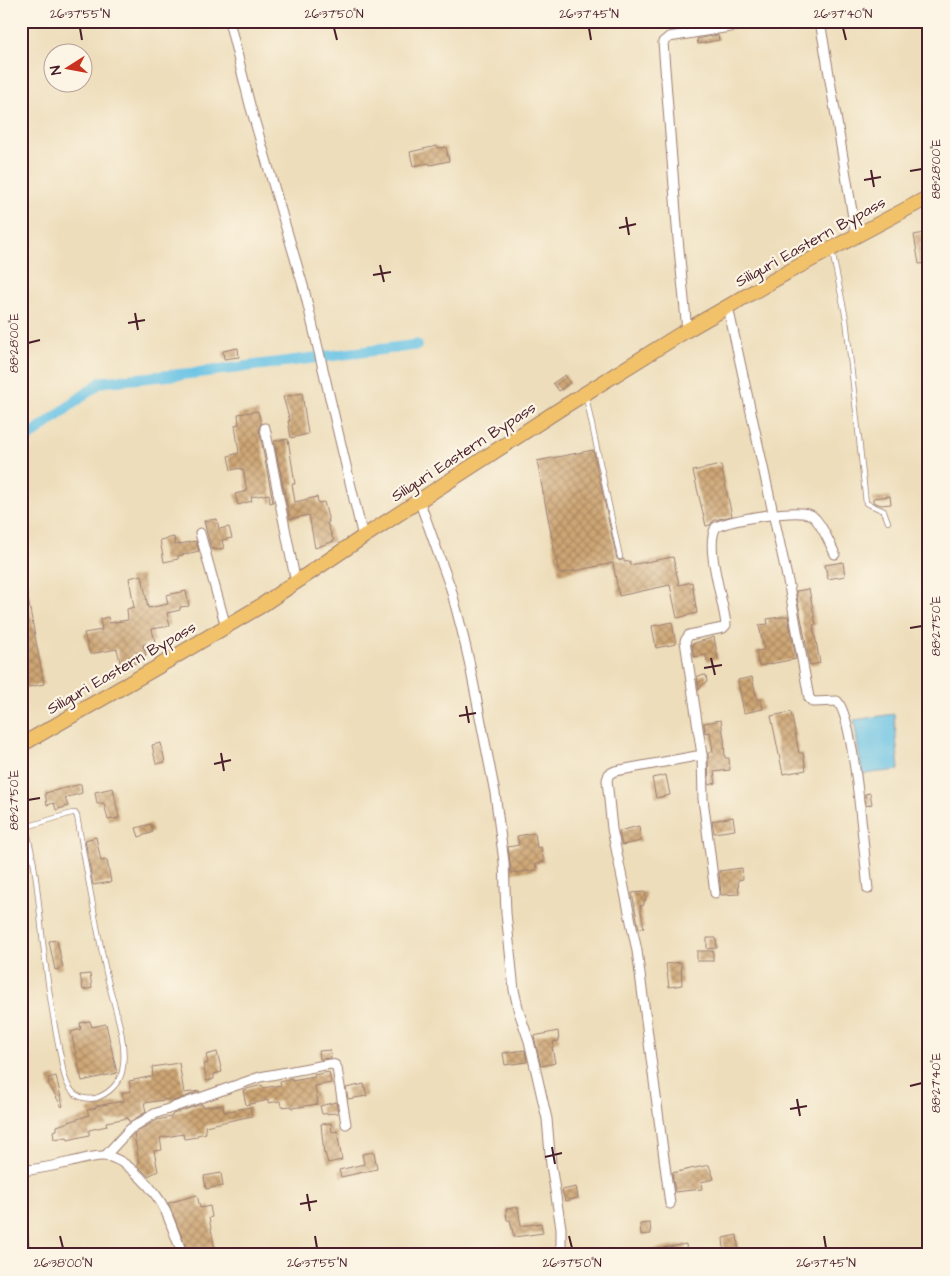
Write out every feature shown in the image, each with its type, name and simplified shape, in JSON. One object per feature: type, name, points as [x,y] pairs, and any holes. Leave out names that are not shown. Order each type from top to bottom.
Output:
[{"type":"main road","name":"Siliguri Eastern Bypass","points":[[21,745],[226,627],[296,583],[419,500],[687,330],[929,196]]},
{"type":"street","points":[[229,21],[250,105],[304,290],[363,537]]},
{"type":"street","points":[[687,330],[677,229],[663,42],[669,37],[766,21]]},
{"type":"street","points":[[820,21],[856,235]]},
{"type":"street","points":[[728,307],[789,586],[809,698],[813,702],[837,701],[846,716],[853,753],[868,889]]},
{"type":"street","points":[[265,428],[296,583]]},
{"type":"street","points":[[419,500],[451,589],[469,661],[495,793],[504,862],[506,913],[513,984],[519,1012],[529,1041],[547,1119],[551,1165],[561,1228],[561,1255]]},
{"type":"street","points":[[715,893],[703,800],[702,755],[684,641],[688,635],[723,628],[726,625],[713,549],[712,532],[716,527],[723,524],[772,515],[802,513],[812,516],[819,524],[835,554]]},
{"type":"street","points":[[200,533],[226,627]]},
{"type":"street","points":[[670,1204],[637,951],[612,829],[607,780],[609,774],[615,771],[702,755]]},
{"type":"street","points":[[105,1156],[130,1129],[154,1114],[171,1107],[260,1077],[330,1064],[335,1065],[336,1068],[346,1124]]},
{"type":"street","points":[[21,1171],[91,1157],[105,1156],[119,1161],[134,1171],[150,1188],[165,1210],[183,1255]]},
{"type":"street","points":[[21,1219],[26,1255]]},
{"type":"lane","points":[[831,249],[845,314],[866,501],[867,504],[884,511],[888,522]]},
{"type":"lane","points":[[586,393],[620,557]]},
{"type":"lane","points":[[21,813],[34,865],[43,946],[65,1075],[72,1091],[81,1098],[93,1099],[103,1096],[113,1088],[122,1074],[124,1057],[104,964],[77,816],[75,813],[72,813],[26,827]]},
{"type":"water","points":[[894,714],[899,770],[862,774],[854,720]]},
{"type":"building","points":[[691,21],[716,21],[716,23],[692,27]]},
{"type":"building","points":[[718,35],[719,40],[698,44],[697,39]]},
{"type":"building","points":[[437,146],[438,148],[446,147],[449,161],[413,166],[410,152]]},
{"type":"building","points":[[929,232],[929,263],[919,264],[914,235]]},
{"type":"building","points":[[238,348],[239,357],[224,359],[223,351]]},
{"type":"building","points":[[565,375],[570,383],[559,391],[553,383]]},
{"type":"building","points":[[302,393],[308,434],[291,438],[288,421],[290,421],[283,397]]},
{"type":"building","points":[[258,411],[261,423],[259,429],[273,502],[270,503],[269,494],[251,497],[252,501],[238,505],[235,494],[247,491],[243,469],[231,470],[228,456],[239,453],[235,425],[239,424],[238,414]]},
{"type":"building","points":[[288,439],[295,484],[292,484],[295,502],[317,497],[318,503],[324,502],[329,522],[327,523],[334,541],[315,548],[309,515],[290,519],[274,441]]},
{"type":"building","points":[[593,450],[617,559],[620,561],[624,559],[624,562],[630,561],[630,565],[673,557],[679,585],[692,582],[697,613],[677,618],[670,585],[619,596],[613,563],[559,574],[537,461]]},
{"type":"building","points":[[721,465],[732,516],[714,520],[710,525],[706,526],[693,471]]},
{"type":"building","points":[[890,496],[891,504],[881,505],[873,502],[873,498]]},
{"type":"building","points":[[217,519],[219,529],[229,527],[232,538],[222,540],[224,548],[214,550],[214,548],[211,549],[204,521]]},
{"type":"building","points":[[174,537],[175,545],[196,541],[199,551],[178,556],[178,559],[164,562],[160,540]]},
{"type":"building","points":[[843,562],[845,576],[828,579],[825,565]]},
{"type":"building","points":[[142,575],[148,608],[168,604],[166,595],[186,591],[189,606],[180,607],[180,610],[167,613],[170,626],[152,629],[155,642],[143,645],[146,656],[140,657],[141,662],[121,666],[117,649],[90,654],[84,633],[102,630],[100,619],[108,617],[109,623],[128,620],[127,609],[134,607],[129,578]]},
{"type":"building","points":[[26,588],[44,684],[24,688],[21,673],[21,589]]},
{"type":"building","points":[[809,589],[816,625],[813,625],[820,663],[810,665],[796,591]]},
{"type":"building","points":[[788,616],[796,659],[759,666],[756,651],[764,650],[759,625],[768,624],[767,619]]},
{"type":"building","points":[[672,622],[676,644],[656,648],[652,626]]},
{"type":"building","points":[[714,637],[718,659],[707,661],[706,655],[694,657],[692,644]]},
{"type":"building","points":[[706,675],[707,682],[699,690],[697,676]]},
{"type":"building","points":[[752,677],[757,700],[761,699],[763,709],[744,713],[738,680]]},
{"type":"building","points":[[791,712],[799,753],[803,753],[806,770],[783,774],[771,716]]},
{"type":"building","points":[[721,720],[725,758],[729,758],[730,770],[714,772],[716,783],[709,785],[708,753],[713,752],[710,732],[705,733],[704,723]]},
{"type":"building","points":[[161,743],[165,762],[156,764],[152,745]]},
{"type":"building","points":[[666,775],[670,795],[656,798],[652,778]]},
{"type":"building","points":[[81,784],[82,793],[65,798],[68,806],[56,810],[54,803],[47,805],[45,793]]},
{"type":"building","points":[[113,788],[119,818],[108,820],[104,803],[97,804],[95,792]]},
{"type":"building","points":[[870,793],[872,804],[866,806],[865,794]]},
{"type":"building","points":[[733,817],[735,830],[714,833],[712,821]]},
{"type":"building","points":[[151,824],[153,832],[139,837],[136,828]]},
{"type":"building","points":[[639,826],[641,841],[622,845],[619,831]]},
{"type":"building","points":[[535,833],[537,848],[541,847],[544,862],[536,864],[537,870],[511,873],[508,847],[519,845],[517,836]]},
{"type":"building","points":[[96,837],[101,861],[107,860],[111,882],[93,885],[85,840]]},
{"type":"building","points":[[742,868],[743,879],[738,880],[739,894],[721,895],[719,871]]},
{"type":"building","points":[[645,892],[646,900],[644,905],[640,906],[644,928],[639,929],[632,893]]},
{"type":"building","points":[[707,938],[716,938],[717,948],[707,949]]},
{"type":"building","points":[[57,940],[63,968],[55,970],[49,941]]},
{"type":"building","points":[[697,951],[713,951],[713,961],[697,961]]},
{"type":"building","points":[[681,962],[682,985],[669,987],[666,964]]},
{"type":"building","points":[[90,974],[92,988],[83,990],[80,975]]},
{"type":"building","points":[[90,1021],[92,1027],[106,1024],[117,1073],[82,1081],[71,1032],[81,1029],[80,1023]]},
{"type":"building","points":[[558,1031],[559,1041],[553,1042],[554,1046],[552,1047],[555,1063],[541,1066],[534,1036]]},
{"type":"building","points":[[330,1050],[331,1058],[320,1059],[319,1051]]},
{"type":"building","points":[[525,1050],[527,1062],[505,1065],[503,1053]]},
{"type":"building","points":[[217,1052],[222,1072],[214,1074],[214,1079],[207,1081],[203,1064],[208,1063],[206,1055]]},
{"type":"building","points":[[179,1063],[184,1093],[200,1091],[171,1102],[170,1099],[144,1103],[146,1112],[129,1122],[128,1118],[106,1122],[107,1126],[89,1130],[89,1135],[68,1140],[67,1137],[54,1139],[53,1131],[57,1130],[57,1126],[89,1115],[87,1110],[96,1108],[96,1106],[124,1101],[122,1093],[131,1091],[129,1081],[153,1076],[152,1067]]},
{"type":"building","points":[[329,1072],[331,1083],[315,1086],[318,1104],[292,1108],[292,1106],[281,1107],[280,1101],[268,1103],[268,1100],[246,1105],[243,1090],[262,1085],[263,1088],[281,1085],[280,1082],[315,1077],[314,1075]]},
{"type":"building","points":[[56,1076],[62,1107],[48,1083],[48,1078]]},
{"type":"building","points":[[364,1084],[367,1096],[348,1099],[346,1088]]},
{"type":"building","points":[[336,1102],[338,1113],[322,1114],[320,1106]]},
{"type":"building","points":[[202,1104],[203,1107],[223,1105],[224,1112],[250,1107],[252,1116],[205,1126],[206,1133],[197,1135],[197,1137],[184,1139],[183,1134],[160,1138],[162,1150],[154,1151],[158,1171],[148,1176],[137,1165],[139,1163],[134,1134],[157,1120],[171,1117],[173,1114]]},
{"type":"building","points":[[331,1123],[332,1132],[337,1131],[342,1160],[328,1163],[324,1154],[321,1124]]},
{"type":"building","points":[[374,1152],[377,1169],[341,1177],[339,1170],[364,1164],[362,1154]]},
{"type":"building","points":[[709,1165],[714,1179],[701,1182],[702,1189],[675,1192],[672,1173]]},
{"type":"building","points":[[221,1173],[223,1186],[206,1189],[204,1176]]},
{"type":"building","points":[[576,1187],[578,1198],[565,1201],[562,1190]]},
{"type":"building","points":[[197,1195],[200,1208],[210,1206],[212,1217],[209,1218],[216,1255],[207,1255],[207,1253],[189,1255],[168,1203]]},
{"type":"building","points":[[518,1207],[521,1226],[541,1223],[543,1233],[514,1237],[510,1220],[507,1220],[506,1209]]},
{"type":"building","points":[[650,1223],[651,1234],[641,1235],[640,1224]]},
{"type":"building","points":[[737,1235],[739,1255],[729,1255],[728,1249],[724,1250],[723,1238]]},
{"type":"building","points":[[686,1244],[687,1254],[652,1255],[651,1250]]},
{"type":"waterway","points":[[21,443],[101,382],[195,373],[417,345]]}]
